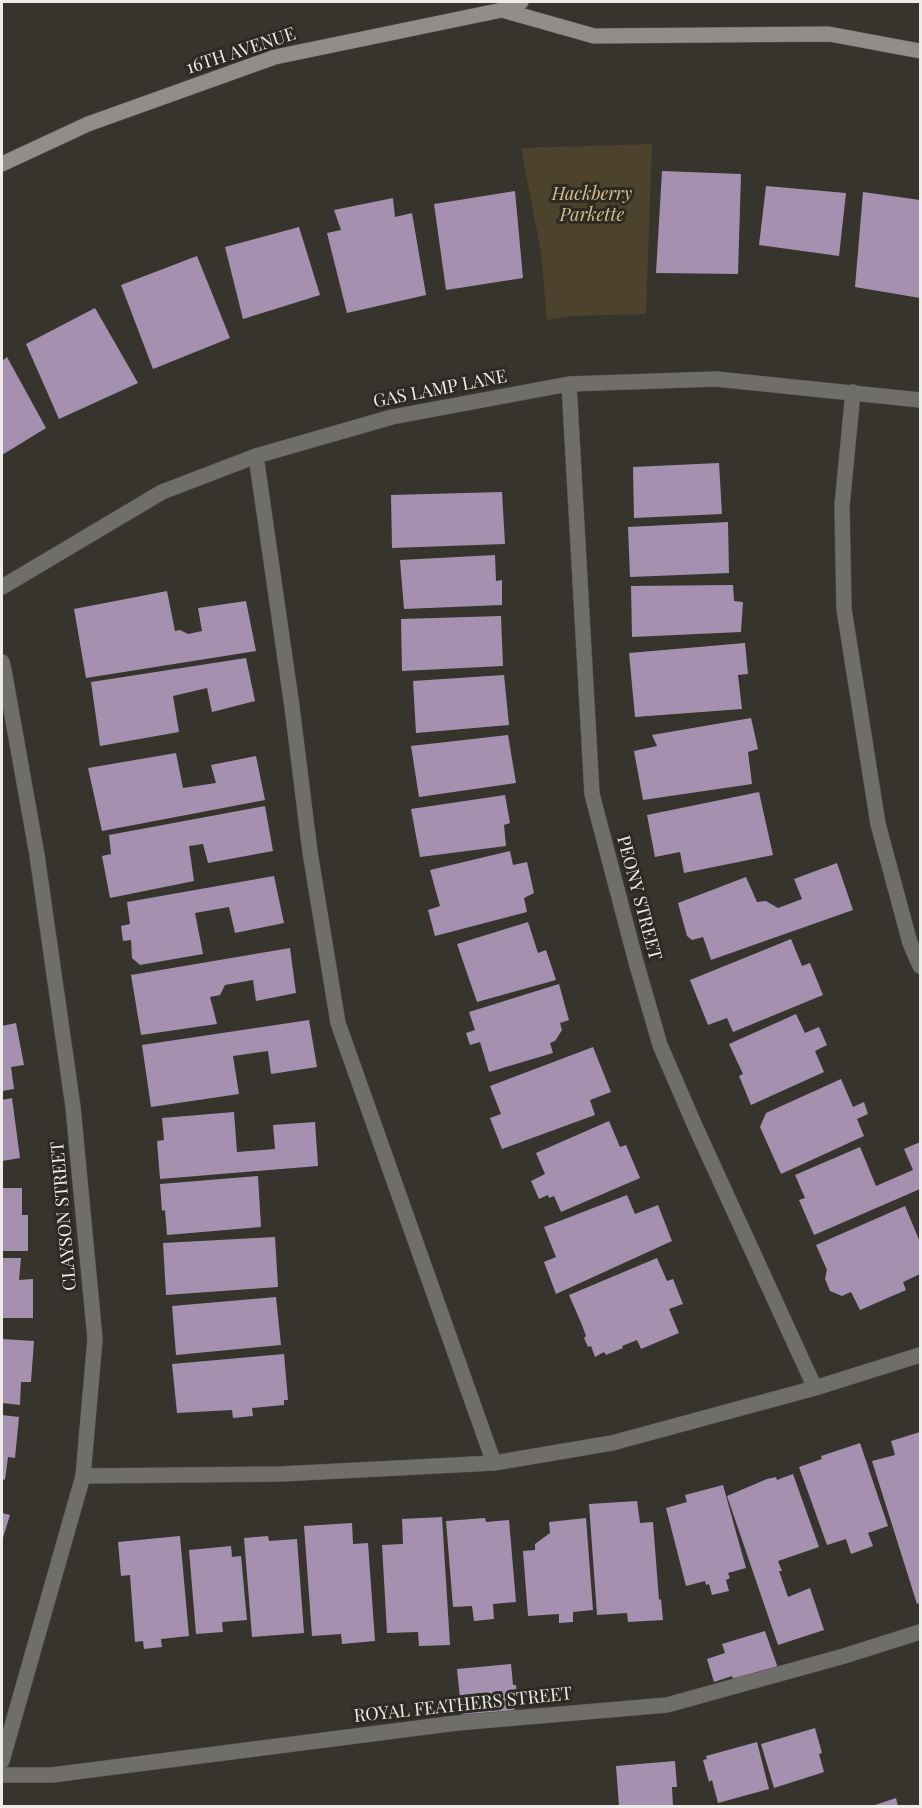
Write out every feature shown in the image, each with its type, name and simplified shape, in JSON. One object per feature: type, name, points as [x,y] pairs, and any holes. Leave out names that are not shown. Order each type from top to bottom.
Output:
[{"type":"main road","name":"16TH AVENUE","points":[[2,164],[88,124],[275,57],[502,10],[521,2]]},
{"type":"main road","name":"16TH AVENUE","points":[[502,10],[594,36],[829,34],[921,51]]},
{"type":"street","name":"GAS LAMP LANE","points":[[2,587],[162,492],[256,456],[392,417],[569,384],[716,379],[921,400]]},
{"type":"street","name":"PEONY STREET","points":[[569,384],[591,794],[660,1045],[815,1388]]},
{"type":"street","points":[[853,392],[842,506],[844,609],[878,824],[910,943],[921,966]]},
{"type":"street","points":[[256,456],[310,852],[338,1023],[494,1462]]},
{"type":"street","name":"CLAYSON STREET","points":[[2,662],[37,855],[74,1118],[95,1339],[83,1476],[2,1761]]},
{"type":"street","points":[[83,1476],[282,1474],[494,1462],[612,1443],[815,1388],[921,1355]]},
{"type":"street","name":"ROYAL FEATHERS STREET","points":[[2,1775],[52,1775],[457,1723],[668,1704],[844,1656],[921,1632]]},
{"type":"green space","name":"Hackberry Parkette","points":[[652,144],[646,314],[573,316],[547,320],[541,252],[521,148]]},
{"type":"building","points":[[662,171],[741,174],[738,274],[656,273]]},
{"type":"building","points":[[766,186],[846,193],[839,256],[759,245]]},
{"type":"building","points":[[515,191],[523,278],[446,290],[434,204]]},
{"type":"building","points":[[863,192],[920,200],[920,298],[855,287]]},
{"type":"building","points":[[393,198],[395,217],[412,213],[426,295],[347,313],[327,233],[341,230],[334,210]]},
{"type":"building","points":[[299,227],[320,295],[243,319],[225,247]]},
{"type":"building","points":[[197,256],[230,338],[153,369],[121,285]]},
{"type":"building","points":[[95,308],[138,383],[59,419],[26,344]]},
{"type":"building","points":[[7,357],[46,428],[2,455],[2,361]]},
{"type":"building","points":[[719,463],[722,514],[634,518],[633,467]]},
{"type":"building","points":[[502,492],[505,544],[392,548],[391,495]]},
{"type":"building","points":[[728,522],[729,573],[630,577],[628,527]]},
{"type":"building","points":[[495,555],[496,581],[502,580],[502,605],[404,609],[400,560]]},
{"type":"building","points":[[733,585],[734,601],[743,602],[741,632],[632,637],[631,586]]},
{"type":"building","points":[[167,591],[175,631],[180,630],[188,634],[202,631],[198,608],[246,601],[256,651],[86,678],[74,609]]},
{"type":"building","points":[[501,616],[503,666],[402,671],[401,619]]},
{"type":"building","points":[[745,643],[748,674],[738,675],[742,709],[635,717],[629,653]]},
{"type":"building","points":[[246,658],[255,701],[212,712],[207,688],[173,696],[179,732],[100,746],[91,682]]},
{"type":"building","points":[[504,675],[509,725],[416,733],[413,681]]},
{"type":"building","points":[[751,718],[758,749],[748,752],[752,784],[643,800],[634,751],[657,746],[652,735]]},
{"type":"building","points":[[508,735],[516,783],[419,797],[411,746]]},
{"type":"building","points":[[176,753],[183,788],[216,783],[211,765],[256,756],[265,800],[102,831],[88,768]]},
{"type":"building","points":[[759,792],[773,855],[684,873],[680,852],[655,857],[647,815]]},
{"type":"building","points":[[505,795],[510,823],[504,825],[506,846],[420,857],[411,809]]},
{"type":"building","points":[[265,806],[273,851],[208,863],[203,844],[189,846],[194,881],[110,898],[102,856],[111,854],[109,835]]},
{"type":"building","points":[[510,851],[513,865],[527,862],[534,893],[524,898],[527,912],[435,936],[428,910],[440,906],[430,870]]},
{"type":"building","points":[[837,863],[853,910],[711,960],[703,937],[692,940],[687,936],[678,903],[746,877],[757,902],[766,901],[778,908],[802,899],[794,879]]},
{"type":"building","points":[[274,876],[284,923],[235,933],[229,907],[195,913],[203,954],[140,965],[132,958],[131,940],[123,941],[121,926],[130,924],[127,902]]},
{"type":"building","points":[[528,922],[538,953],[546,950],[556,980],[477,1002],[457,944]]},
{"type":"building","points":[[791,939],[802,966],[810,963],[823,995],[733,1032],[727,1018],[708,1025],[690,980]]},
{"type":"building","points":[[290,948],[296,993],[256,1001],[253,980],[225,985],[220,995],[210,997],[217,1024],[141,1035],[131,975]]},
{"type":"building","points":[[559,984],[569,1020],[560,1023],[562,1030],[555,1041],[550,1043],[553,1053],[489,1072],[480,1042],[470,1045],[466,1033],[475,1030],[469,1012]]},
{"type":"building","points":[[796,1014],[805,1033],[819,1027],[827,1045],[815,1051],[824,1072],[751,1105],[739,1076],[743,1074],[729,1044]]},
{"type":"building","points":[[309,1020],[317,1067],[271,1074],[268,1051],[233,1056],[239,1094],[151,1107],[142,1045]]},
{"type":"building","points":[[16,1023],[24,1065],[11,1067],[14,1089],[2,1091],[2,1026]]},
{"type":"building","points":[[593,1047],[611,1092],[590,1100],[595,1115],[502,1149],[490,1118],[501,1114],[490,1086]]},
{"type":"building","points":[[841,1079],[853,1107],[864,1102],[868,1114],[857,1119],[864,1136],[781,1174],[760,1127],[766,1113]]},
{"type":"building","points":[[12,1098],[20,1158],[2,1161],[2,1100]]},
{"type":"building","points":[[234,1112],[237,1152],[275,1149],[273,1125],[315,1122],[318,1166],[160,1179],[157,1141],[164,1140],[162,1118]]},
{"type":"building","points":[[609,1121],[620,1147],[626,1145],[640,1178],[561,1212],[554,1196],[549,1198],[548,1195],[539,1199],[531,1181],[545,1174],[536,1153]]},
{"type":"building","points":[[920,1142],[920,1189],[814,1235],[799,1200],[805,1198],[795,1175],[860,1147],[876,1186],[913,1170],[904,1149]]},
{"type":"building","points":[[258,1176],[261,1227],[167,1235],[160,1184]]},
{"type":"building","points":[[2,1188],[22,1188],[22,1215],[28,1215],[28,1251],[2,1251]]},
{"type":"building","points":[[627,1195],[635,1214],[658,1205],[672,1241],[556,1294],[544,1262],[556,1257],[544,1227]]},
{"type":"building","points":[[905,1206],[920,1242],[920,1274],[903,1282],[906,1290],[860,1310],[851,1292],[842,1296],[830,1291],[825,1279],[827,1270],[816,1245]]},
{"type":"building","points":[[275,1237],[278,1287],[166,1295],[163,1243]]},
{"type":"building","points":[[2,1258],[21,1258],[19,1280],[33,1279],[33,1318],[2,1318]]},
{"type":"building","points":[[657,1258],[667,1281],[673,1279],[683,1304],[669,1309],[679,1333],[641,1349],[637,1340],[606,1355],[604,1352],[595,1357],[591,1346],[588,1347],[584,1338],[586,1336],[569,1295]]},
{"type":"building","points":[[276,1297],[281,1345],[176,1355],[172,1306]]},
{"type":"building","points":[[2,1339],[34,1341],[31,1382],[21,1382],[20,1405],[2,1403]]},
{"type":"building","points":[[284,1354],[288,1400],[284,1400],[284,1405],[252,1408],[253,1416],[233,1418],[232,1410],[177,1413],[172,1364]]},
{"type":"building","points":[[2,1415],[19,1417],[15,1458],[8,1457],[5,1480],[2,1479]]},
{"type":"building","points":[[920,1432],[920,1603],[917,1604],[872,1461],[895,1455],[891,1441]]},
{"type":"building","points":[[860,1443],[888,1526],[868,1533],[873,1546],[851,1554],[846,1539],[827,1545],[799,1467],[822,1459],[821,1456]]},
{"type":"building","points":[[793,1474],[819,1547],[778,1561],[782,1571],[779,1571],[788,1597],[810,1588],[824,1630],[778,1645],[727,1496],[767,1479],[776,1477],[777,1480]]},
{"type":"building","points":[[723,1485],[746,1568],[728,1573],[730,1578],[726,1580],[729,1591],[712,1595],[709,1584],[706,1585],[705,1581],[686,1586],[666,1508],[687,1502],[685,1495]]},
{"type":"building","points":[[637,1501],[640,1523],[653,1522],[659,1600],[661,1599],[663,1620],[628,1622],[627,1613],[597,1615],[589,1504]]},
{"type":"building","points":[[2,1513],[10,1515],[2,1541]]},
{"type":"building","points":[[442,1517],[450,1645],[419,1646],[418,1632],[387,1633],[382,1545],[403,1544],[402,1519]]},
{"type":"building","points":[[485,1518],[486,1522],[509,1520],[516,1602],[493,1604],[494,1619],[474,1621],[472,1606],[453,1607],[446,1521]]},
{"type":"building","points":[[586,1518],[593,1610],[573,1612],[573,1622],[559,1623],[559,1614],[528,1616],[523,1551],[535,1550],[535,1544],[550,1533],[549,1522]]},
{"type":"building","points":[[352,1523],[353,1544],[368,1543],[375,1641],[342,1644],[341,1634],[312,1636],[304,1526]]},
{"type":"building","points":[[180,1536],[189,1636],[161,1639],[162,1647],[144,1649],[143,1641],[135,1642],[130,1575],[121,1576],[118,1542]]},
{"type":"building","points":[[268,1536],[269,1541],[297,1539],[304,1633],[252,1637],[244,1538]]},
{"type":"building","points":[[231,1546],[232,1557],[241,1556],[247,1620],[222,1622],[223,1632],[196,1634],[189,1550]]},
{"type":"building","points":[[765,1631],[779,1671],[735,1685],[732,1676],[714,1682],[707,1659],[725,1653],[722,1644]]},
{"type":"building","points":[[511,1664],[518,1706],[514,1707],[515,1712],[462,1718],[457,1669]]},
{"type":"building","points":[[815,1728],[822,1753],[819,1754],[824,1772],[774,1788],[761,1744]]},
{"type":"building","points":[[757,1742],[769,1789],[718,1803],[712,1780],[709,1782],[703,1760],[707,1759],[706,1756]]},
{"type":"building","points":[[675,1761],[677,1787],[672,1787],[673,1806],[619,1806],[616,1766]]},
{"type":"building","points":[[896,1798],[898,1806],[872,1806]]}]
